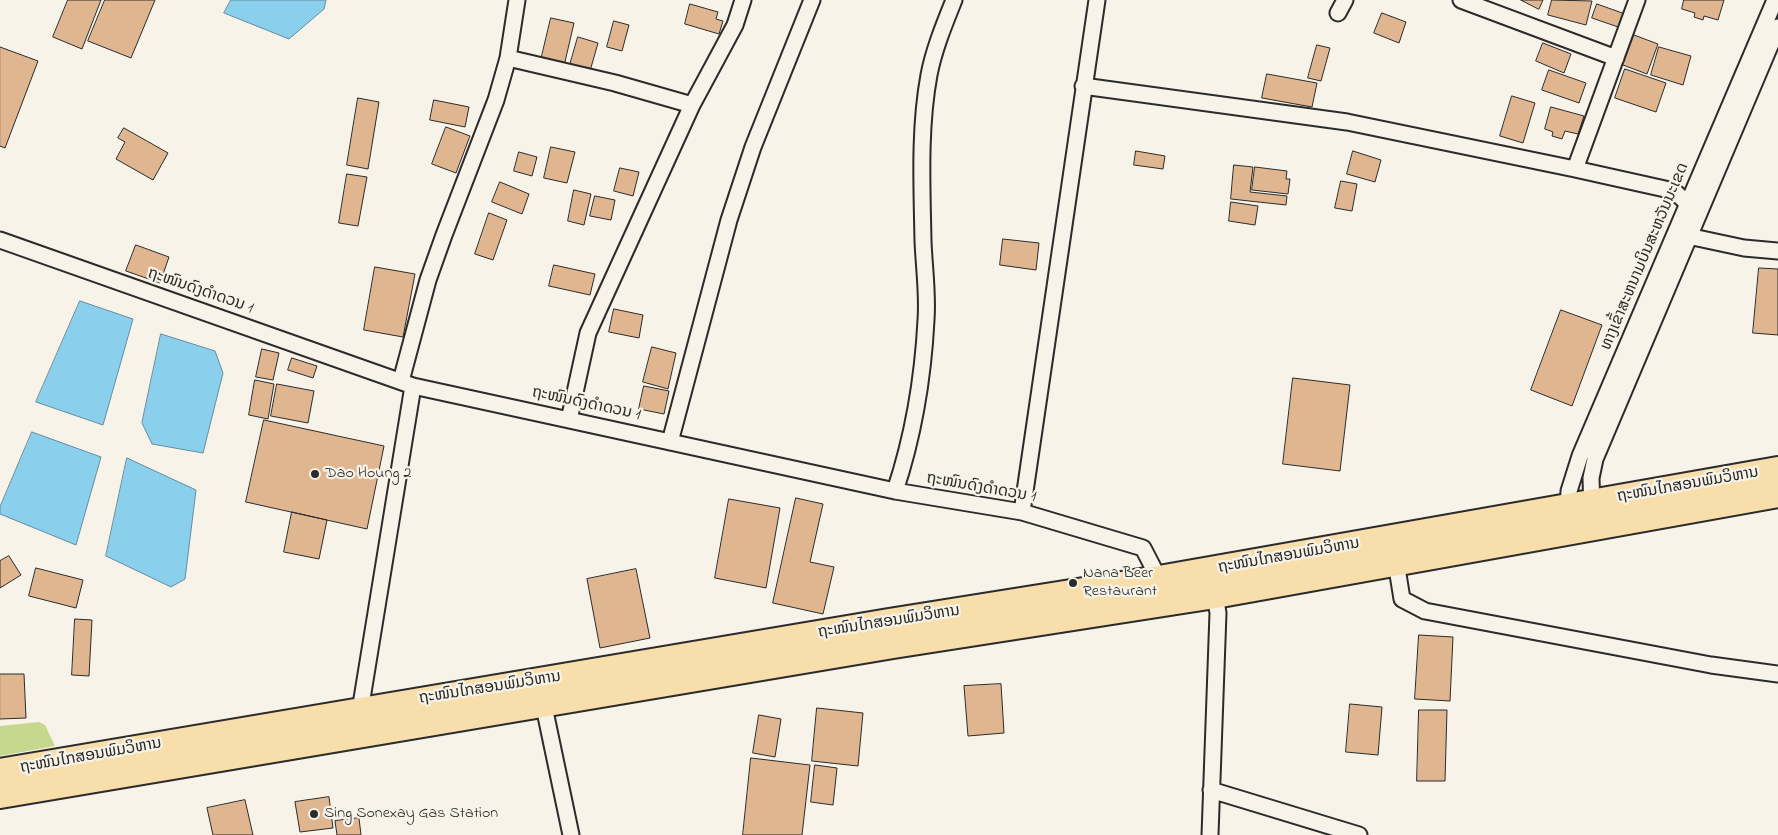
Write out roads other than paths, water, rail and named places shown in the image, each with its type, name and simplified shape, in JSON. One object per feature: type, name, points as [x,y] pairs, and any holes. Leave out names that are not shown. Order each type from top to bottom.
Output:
[{"type":"highway","name":"ຖະໜົນໄກສອນພົມວິຫານ","points":[[273,736],[360,711],[541,692],[893,645],[1216,595],[1396,562],[1778,470]]},
{"type":"highway","name":"ຖະໜົນໄກສອນພົມວິຫານ","points":[[0,795],[99,768],[273,736],[541,692],[1159,580],[1581,517],[1778,494]]},
{"type":"highway","name":"ຖະໜົນໄກສອນພົມວິຫານ","points":[[0,772],[99,768]]},
{"type":"street","points":[[360,711],[407,384],[428,280],[496,100],[508,58],[517,0]]},
{"type":"street","points":[[569,420],[588,333],[692,105],[735,25],[743,0]]},
{"type":"street","points":[[670,442],[729,220],[753,147],[812,0]]},
{"type":"street","points":[[895,491],[903,467],[918,395],[926,319],[922,183],[924,116],[932,66],[939,38],[954,0]]},
{"type":"street","points":[[1022,512],[1097,0]]},
{"type":"street","points":[[1461,0],[1616,58]]},
{"type":"street","points":[[1575,168],[1637,0]]},
{"type":"street","name":"ທາງເຂົ້າສະຫນາມບິນສະຫວັນນະເຂດ","points":[[1581,517],[1573,474],[1775,0]]},
{"type":"street","name":"ທາງເຂົ້າສະຫນາມບິນສະຫວັນນະເຂດ","points":[[1581,517],[1595,459],[1778,27]]},
{"type":"street","points":[[508,58],[615,83],[692,105]]},
{"type":"street","points":[[1083,86],[1347,122],[1575,168],[1674,191],[1687,203]]},
{"type":"street","points":[[1688,236],[1744,248],[1778,251]]},
{"type":"street","name":"ຖະໜົນດົງດຳດວນ 1","points":[[0,240],[407,384],[895,491],[1022,512],[1143,548],[1159,580]]},
{"type":"street","points":[[1396,562],[1402,598],[1425,611],[1711,665],[1778,674]]},
{"type":"street","points":[[1210,835],[1218,613],[1216,595]]},
{"type":"street","points":[[541,692],[572,835]]},
{"type":"street","points":[[1212,790],[1359,835]]},
{"type":"water","points":[[231,0],[326,0],[324,9],[289,39],[224,13]]},
{"type":"water","points":[[80,301],[133,319],[103,425],[36,402]]},
{"type":"water","points":[[161,334],[215,351],[223,373],[203,453],[152,444],[142,423]]},
{"type":"water","points":[[32,432],[101,457],[76,545],[0,514],[0,507]]},
{"type":"water","points":[[127,458],[196,490],[185,579],[171,587],[106,556]]},
{"type":"place","name":"Dao Houng 2","points":[[315,474]]},
{"type":"place","name":"Nana Beer Restaurant","points":[[1073,583]]},
{"type":"place","name":"Sing Sonexay Gas Station","points":[[314,814]]}]
